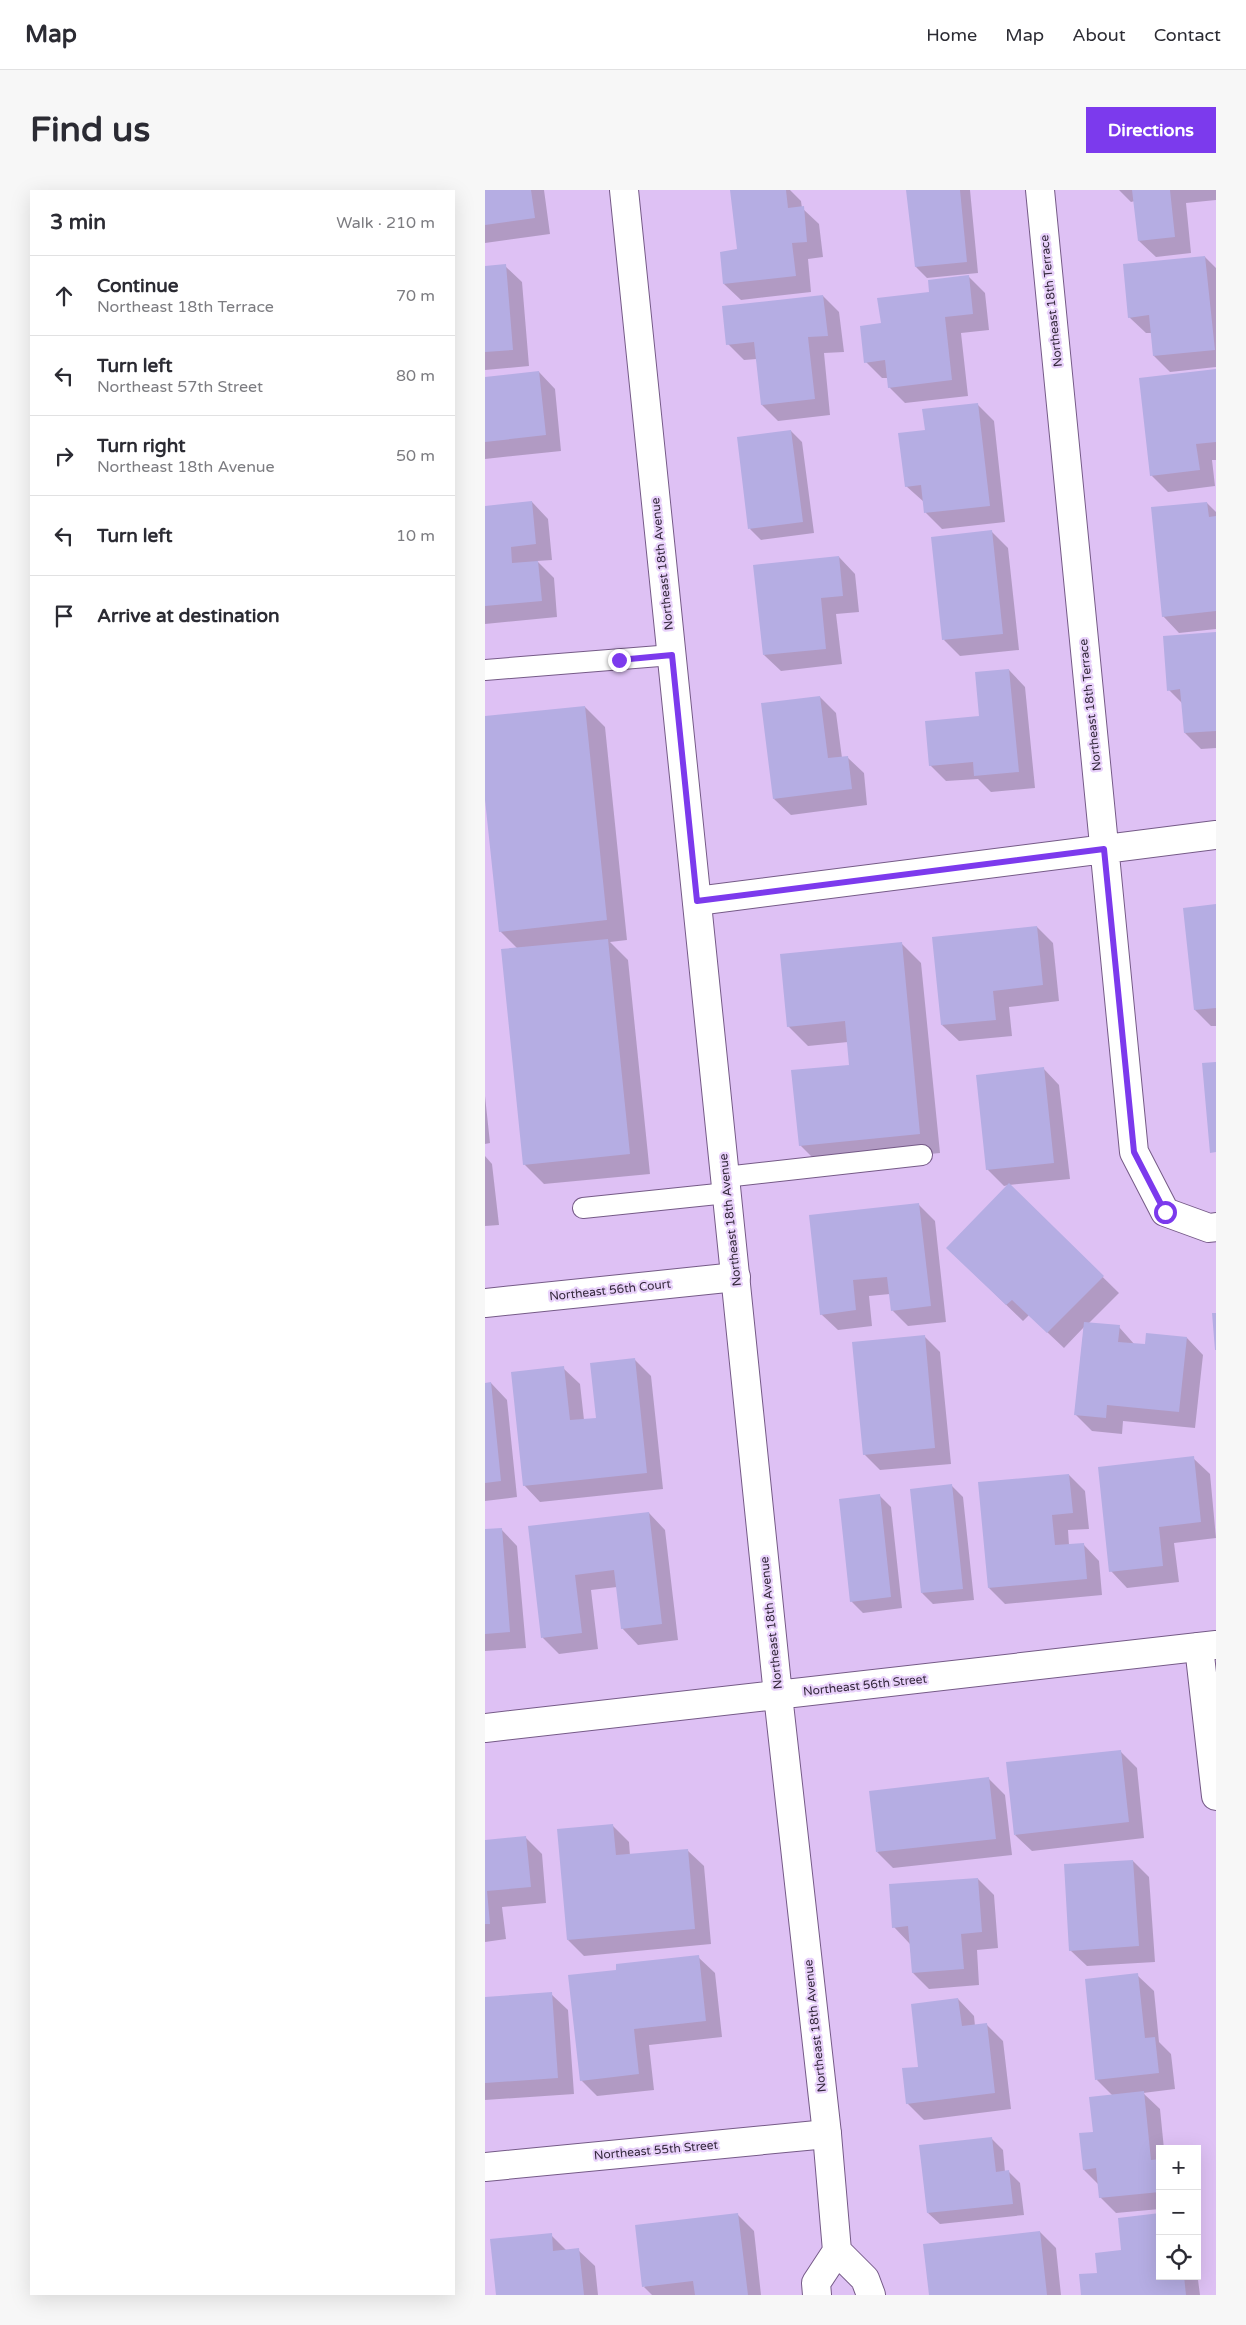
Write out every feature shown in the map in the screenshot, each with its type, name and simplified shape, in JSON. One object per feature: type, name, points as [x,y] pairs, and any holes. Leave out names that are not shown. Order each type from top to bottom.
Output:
[{"type":"street","name":"Northeast 18th Avenue","points":[[625,190],[778,1695],[827,2134],[837,2251]]},
{"type":"street","name":"Northeast 18th Terrace","points":[[1040,190],[1134,1152],[1165,1212],[1209,1228],[1216,1227]]},
{"type":"street","points":[[697,901],[1216,835]]},
{"type":"street","name":"Northeast 56th Court","points":[[485,1303],[736,1277]]},
{"type":"street","points":[[1207,1646],[1216,1796]]},
{"type":"street","name":"Northeast 56th Street","points":[[485,1728],[1207,1646]]},
{"type":"street","name":"Northeast 55th Street","points":[[485,2167],[827,2134]]},
{"type":"street","points":[[817,2295],[816,2283],[837,2251],[865,2279],[871,2295]]},
{"type":"lane","points":[[485,670],[672,655]]},
{"type":"lane","points":[[583,1208],[922,1155]]},
{"type":"building","points":[[485,190],[531,190],[535,218],[485,225]]},
{"type":"building","points":[[730,190],[786,190],[788,208],[804,206],[807,242],[792,243],[796,276],[723,284],[720,252],[737,249]]},
{"type":"building","points":[[906,190],[960,190],[967,262],[915,267]]},
{"type":"building","points":[[1132,190],[1170,190],[1175,237],[1138,241]]},
{"type":"building","points":[[1205,256],[1215,350],[1153,356],[1149,315],[1128,318],[1123,264]]},
{"type":"building","points":[[506,264],[513,350],[485,352],[485,266]]},
{"type":"building","points":[[969,275],[973,314],[945,317],[952,380],[888,388],[885,360],[864,363],[860,326],[881,323],[877,298],[929,292],[928,280]]},
{"type":"building","points":[[823,295],[828,336],[808,337],[815,399],[761,405],[754,342],[726,345],[722,306]]},
{"type":"building","points":[[1216,369],[1216,442],[1196,444],[1200,470],[1150,476],[1139,378]]},
{"type":"building","points":[[539,371],[546,435],[485,442],[485,377]]},
{"type":"building","points":[[978,403],[990,506],[924,513],[921,485],[905,487],[898,433],[925,430],[922,409]]},
{"type":"building","points":[[791,430],[803,522],[748,529],[737,437]]},
{"type":"building","points":[[532,501],[536,544],[511,547],[512,563],[538,561],[542,601],[485,606],[485,506]]},
{"type":"building","points":[[1207,502],[1209,517],[1216,516],[1216,611],[1162,617],[1151,507]]},
{"type":"building","points":[[992,530],[1003,634],[942,640],[931,537]]},
{"type":"building","points":[[839,556],[843,596],[821,598],[826,649],[763,655],[753,565]]},
{"type":"building","points":[[1216,632],[1216,731],[1184,733],[1180,689],[1167,691],[1163,636]]},
{"type":"building","points":[[1009,669],[1019,772],[974,776],[973,762],[929,766],[925,721],[979,716],[975,672]]},
{"type":"building","points":[[820,696],[828,758],[848,756],[852,789],[773,799],[761,703]]},
{"type":"building","points":[[585,706],[607,920],[499,932],[485,800],[485,716]]},
{"type":"building","points":[[1216,904],[1216,1008],[1194,1010],[1183,908]]},
{"type":"building","points":[[1037,926],[1043,985],[993,991],[996,1020],[941,1025],[932,937]]},
{"type":"building","points":[[608,939],[630,1154],[523,1165],[501,949]]},
{"type":"building","points":[[902,942],[920,1134],[799,1146],[791,1070],[849,1065],[845,1021],[787,1027],[780,954]]},
{"type":"building","points":[[1216,1062],[1216,1152],[1210,1153],[1202,1063]]},
{"type":"building","points":[[1044,1067],[1054,1163],[986,1170],[976,1075]]},
{"type":"building","points":[[1009,1183],[1104,1276],[1047,1333],[1012,1300],[1006,1305],[946,1248]]},
{"type":"building","points":[[919,1203],[931,1306],[891,1311],[887,1277],[853,1280],[856,1310],[820,1315],[809,1215]]},
{"type":"building","points":[[1212,1313],[1216,1313],[1216,1350],[1215,1350]]},
{"type":"building","points":[[1084,1322],[1120,1325],[1118,1342],[1145,1344],[1146,1333],[1187,1337],[1179,1412],[1107,1405],[1106,1418],[1074,1415]]},
{"type":"building","points":[[925,1335],[935,1448],[863,1455],[852,1342]]},
{"type":"building","points":[[635,1358],[647,1473],[523,1486],[511,1372],[564,1366],[570,1420],[596,1418],[590,1363]]},
{"type":"building","points":[[491,1382],[501,1481],[485,1483],[485,1383]]},
{"type":"building","points":[[1194,1456],[1201,1522],[1159,1527],[1163,1566],[1109,1572],[1098,1467]]},
{"type":"building","points":[[1069,1474],[1073,1513],[1052,1515],[1055,1545],[1084,1543],[1087,1579],[988,1588],[978,1482]]},
{"type":"building","points":[[952,1484],[963,1589],[921,1593],[910,1489]]},
{"type":"building","points":[[880,1494],[891,1597],[850,1602],[839,1499]]},
{"type":"building","points":[[649,1512],[662,1624],[621,1629],[614,1570],[575,1575],[582,1633],[541,1638],[528,1526]]},
{"type":"building","points":[[502,1528],[510,1632],[485,1634],[485,1529]]},
{"type":"building","points":[[1121,1750],[1129,1822],[1014,1835],[1006,1762]]},
{"type":"building","points":[[989,1777],[996,1839],[876,1852],[869,1791]]},
{"type":"building","points":[[613,1824],[616,1855],[688,1849],[695,1929],[567,1940],[557,1829]]},
{"type":"building","points":[[526,1836],[531,1887],[487,1891],[490,1924],[485,1924],[485,1840]]},
{"type":"building","points":[[1133,1860],[1139,1946],[1069,1951],[1064,1864]]},
{"type":"building","points":[[978,1878],[982,1932],[961,1934],[964,1969],[912,1973],[908,1926],[892,1928],[889,1884]]},
{"type":"building","points":[[699,1955],[706,2021],[634,2029],[639,2074],[580,2081],[568,1975],[616,1970],[616,1964]]},
{"type":"building","points":[[1138,1973],[1145,2038],[1155,2037],[1159,2073],[1095,2080],[1085,1979]]},
{"type":"building","points":[[552,1992],[558,2078],[485,2083],[485,1997]]},
{"type":"building","points":[[958,1998],[962,2026],[987,2023],[995,2093],[906,2104],[902,2068],[918,2067],[911,2004]]},
{"type":"building","points":[[1144,2091],[1151,2160],[1156,2159],[1156,2192],[1099,2198],[1096,2168],[1083,2170],[1079,2133],[1093,2132],[1089,2097]]},
{"type":"building","points":[[992,2137],[996,2172],[1009,2170],[1013,2204],[927,2213],[919,2145]]},
{"type":"building","points":[[738,2213],[748,2295],[695,2295],[693,2281],[642,2287],[635,2225]]},
{"type":"building","points":[[1156,2213],[1156,2280],[1184,2280],[1186,2295],[1081,2295],[1079,2274],[1097,2273],[1095,2253],[1121,2250],[1118,2218]]},
{"type":"building","points":[[1040,2231],[1047,2295],[929,2295],[923,2244]]},
{"type":"building","points":[[552,2233],[553,2251],[579,2248],[584,2295],[496,2295],[490,2239]]},
{"type":"route","points":[[619,660],[672,655],[697,901],[1104,849],[1134,1152],[1165,1212]]}]
